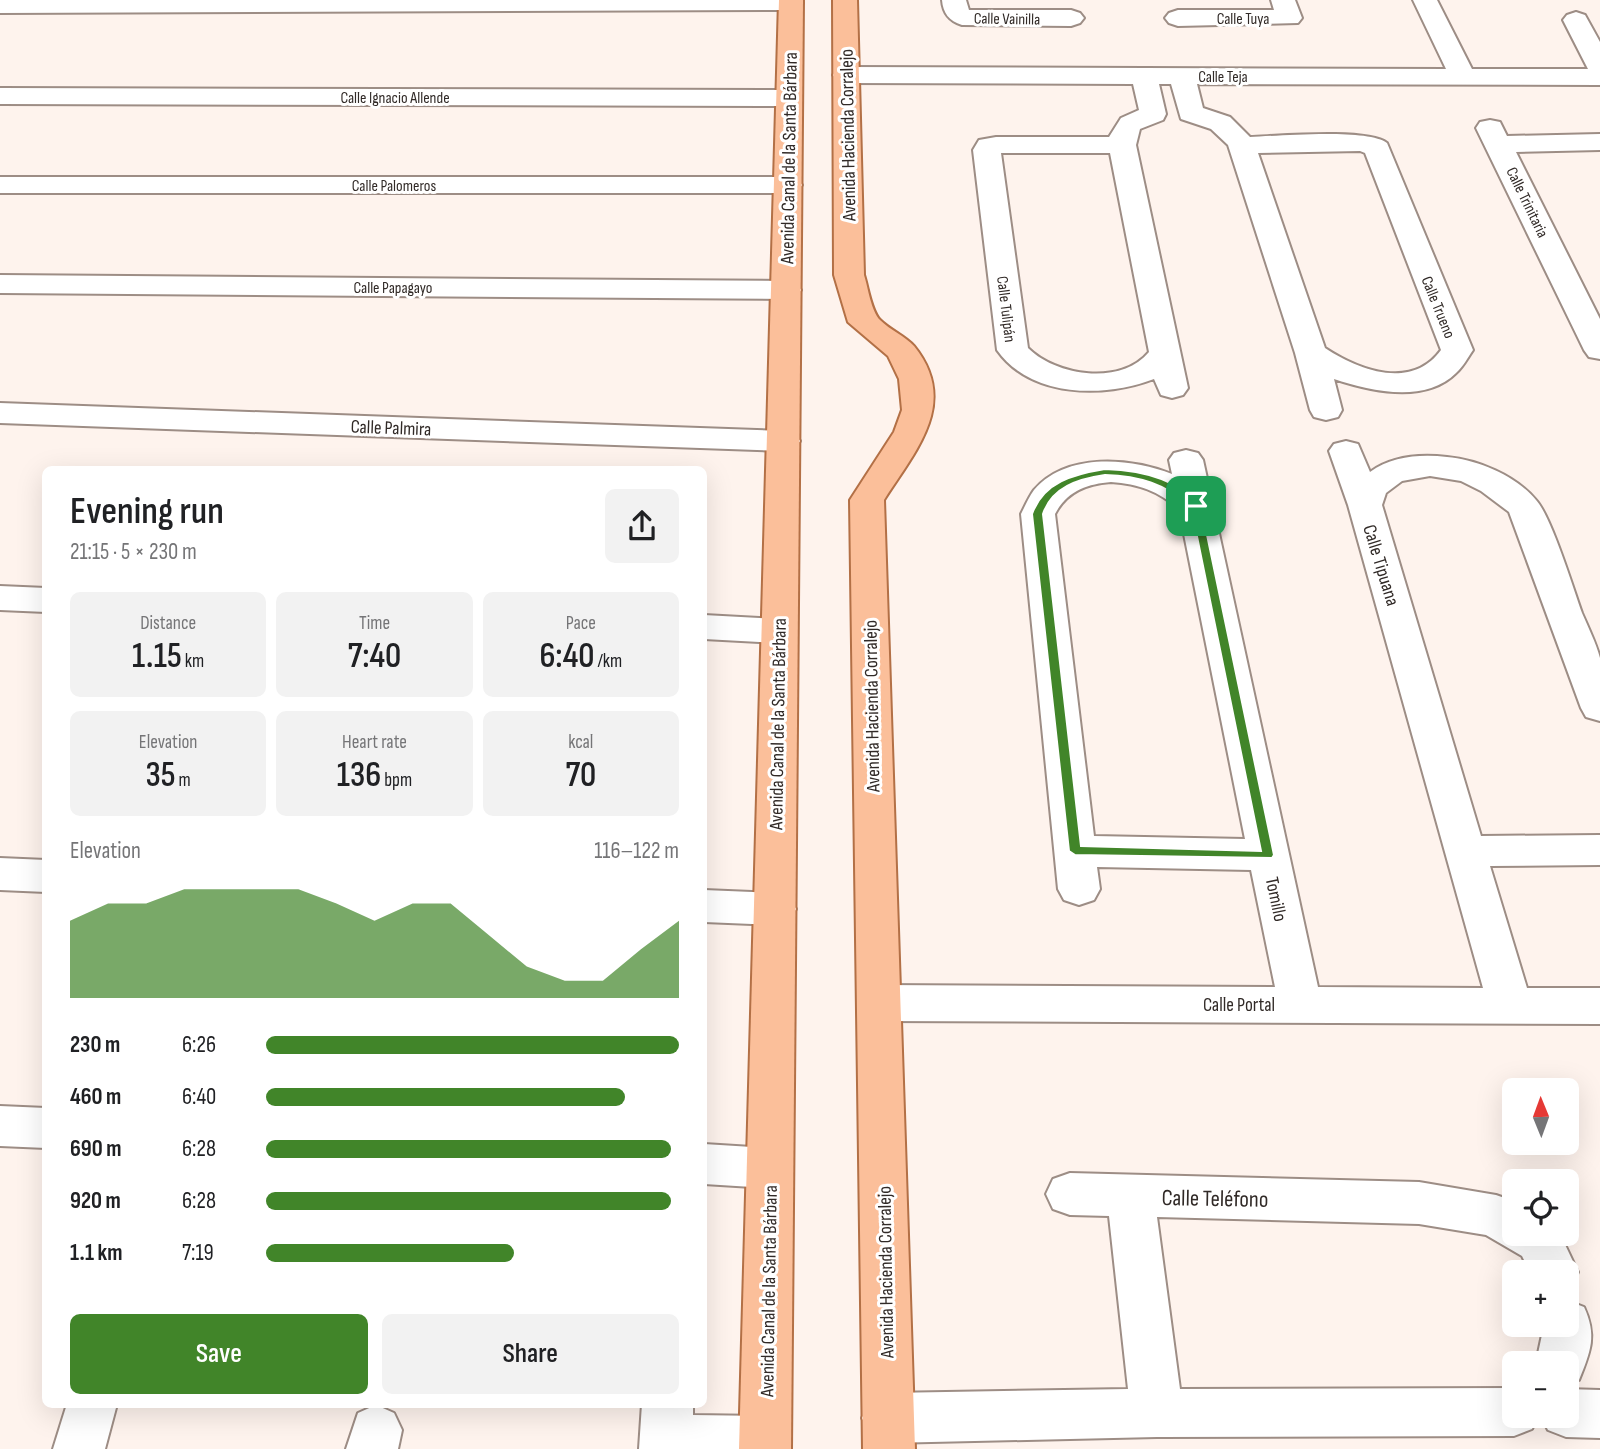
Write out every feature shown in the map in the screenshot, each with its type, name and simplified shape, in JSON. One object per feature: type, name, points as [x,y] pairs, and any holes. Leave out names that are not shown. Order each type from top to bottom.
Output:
[{"type":"main road","name":"Avenida Hacienda Corralejo","points":[[845,0],[849,275],[863,322],[901,351],[915,379],[918,410],[910,432],[867,500],[889,1433]]},
{"type":"main road","name":"Avenida Canal de la Santa Bárbara","points":[[765,1445],[791,1]]},
{"type":"street","name":"Calle Vainilla","points":[[954,0],[955,9],[962,17],[1073,28],[1137,76]]},
{"type":"street","name":"Calle Tuya","points":[[1184,44],[1289,18],[1283,0]]},
{"type":"street","points":[[1425,0],[1463,76]]},
{"type":"street","points":[[0,6],[137,3],[791,1]]},
{"type":"street","points":[[1576,20],[1600,68]]},
{"type":"street","name":"Calle Teja","points":[[846,75],[1137,76],[1184,44],[1463,76],[1600,77]]},
{"type":"street","points":[[1184,44],[1191,113],[1221,122],[1235,132],[1241,145],[1311,353],[1326,410]]},
{"type":"street","points":[[1137,76],[1153,114],[1127,125],[1122,133],[1122,145],[1172,387]]},
{"type":"street","name":"Calle Ignacio Allende","points":[[0,96],[789,98]]},
{"type":"street","name":"Calle Trinitaria","points":[[1600,142],[1495,136],[1600,350]]},
{"type":"street","name":"Calle Trueno","points":[[1241,145],[1360,143],[1371,144],[1377,149],[1457,350],[1450,364],[1439,373],[1414,381],[1394,382],[1367,380],[1343,373],[1311,353]]},
{"type":"street","name":"Calle Tulipán","points":[[1122,145],[996,145],[989,146],[986,150],[1013,350],[1029,365],[1055,377],[1090,383],[1130,378],[1154,365],[1165,351]]},
{"type":"street","name":"Calle Palomeros","points":[[0,185],[788,185]]},
{"type":"street","name":"Calle Papagayo","points":[[0,284],[786,290]]},
{"type":"street","name":"Calle Palmira","points":[[0,413],[783,441]]},
{"type":"street","points":[[1346,451],[1365,505]]},
{"type":"street","name":"Tomillo","points":[[1186,460],[1300,1004]]},
{"type":"street","name":"Calle Tipuana","points":[[1510,1005],[1365,505],[1371,487],[1389,474],[1411,467],[1440,466],[1465,471],[1497,483],[1513,495],[1525,508],[1600,708]]},
{"type":"street","points":[[1196,506],[1179,491],[1163,482],[1135,474],[1105,472],[1084,475],[1062,483],[1042,502],[1038,514],[1077,870],[1268,855]]},
{"type":"street","points":[[0,598],[42,600]]},
{"type":"street","points":[[707,627],[778,631]]},
{"type":"street","points":[[1467,851],[1600,850]]},
{"type":"street","points":[[0,874],[42,876]]},
{"type":"street","points":[[707,906],[775,909]]},
{"type":"street","name":"Calle Portal","points":[[879,1003],[1600,1006]]},
{"type":"street","points":[[0,1126],[42,1128]]},
{"type":"street","points":[[707,1164],[770,1168]]},
{"type":"street","name":"Calle Teléfono","points":[[1070,1194],[1419,1203],[1496,1216],[1502,1220]]},
{"type":"street","points":[[1130,1196],[1157,1413]]},
{"type":"street","points":[[79,1449],[91,1408]]},
{"type":"street","points":[[889,1433],[1157,1413],[1502,1412]]},
{"type":"street","points":[[1579,1413],[1600,1414]]},
{"type":"street","points":[[666,1430],[765,1445]]},
{"type":"route","points":[[1105,472],[1144,476],[1163,482],[1179,491],[1196,506],[1268,855],[1075,851],[1038,514],[1042,502],[1062,483],[1084,475],[1105,472]]}]
